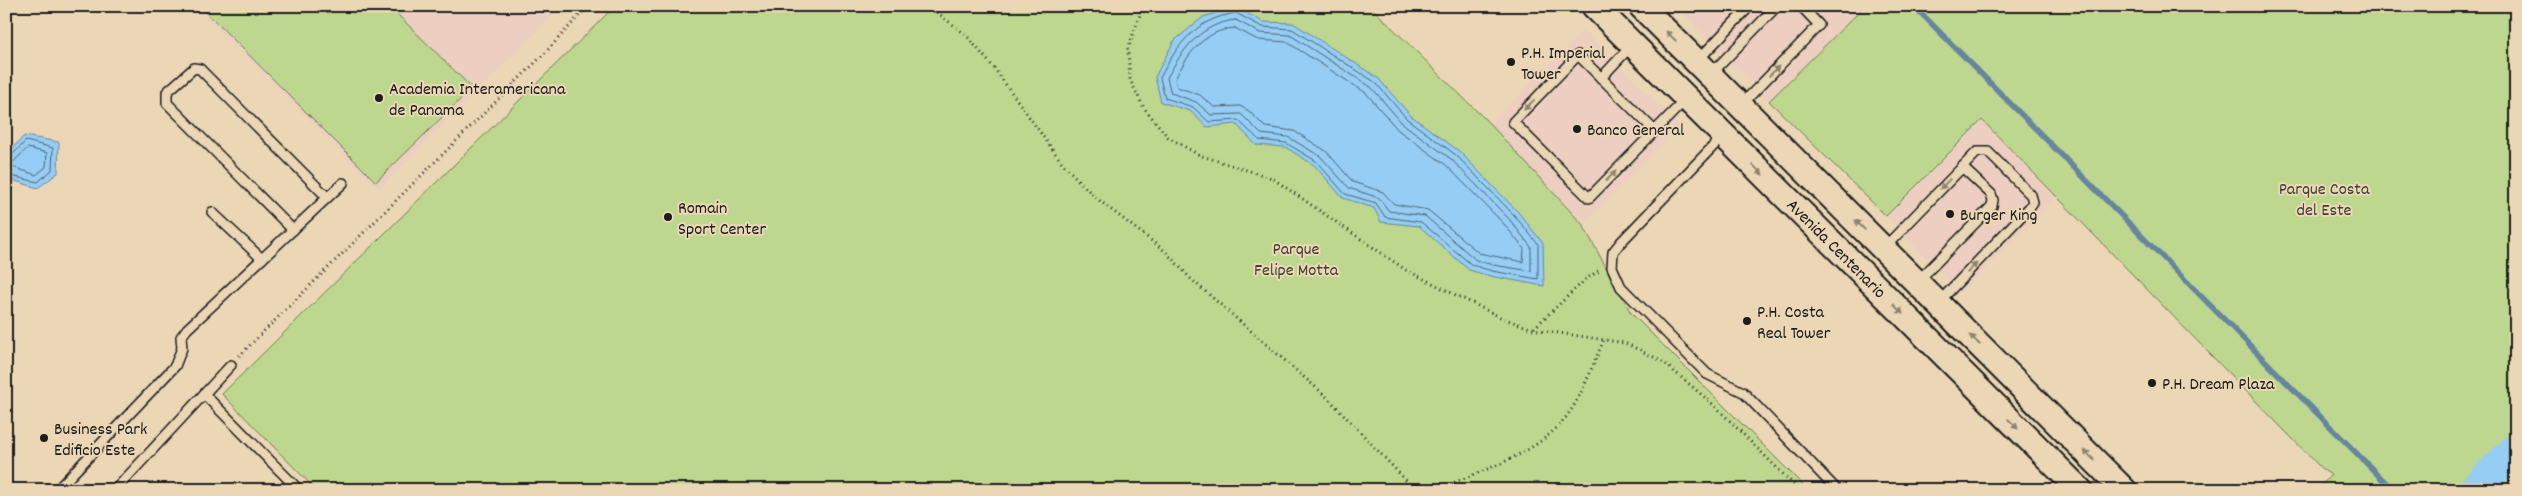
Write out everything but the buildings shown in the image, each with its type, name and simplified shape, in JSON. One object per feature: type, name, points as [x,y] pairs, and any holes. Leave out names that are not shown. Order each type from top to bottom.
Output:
[{"type":"main road","name":"Avenida Centenario","points":[[1594,6],[2080,490]]},
{"type":"main road","name":"Avenida Centenario","points":[[1641,6],[2124,490]]},
{"type":"main road","points":[[1723,136],[1744,109]]},
{"type":"lane","points":[[1703,68],[1750,6]]},
{"type":"lane","points":[[1703,68],[1778,6]]},
{"type":"lane","points":[[1744,109],[1819,25],[1801,6]]},
{"type":"lane","points":[[1601,78],[1632,45]]},
{"type":"lane","points":[[1654,131],[1578,55],[1513,122],[1589,198],[1654,131],[1686,98]]},
{"type":"lane","points":[[293,230],[167,103],[166,92],[194,68],[200,69],[327,198]]},
{"type":"lane","points":[[1723,136],[1612,252],[1612,267],[1621,287],[1707,374],[1743,392],[1836,490]]},
{"type":"lane","points":[[1884,249],[1977,152],[1988,152],[2031,195],[2033,202],[1938,303]]},
{"type":"lane","points":[[1917,283],[1992,206],[1991,194],[1962,167]]},
{"type":"lane","points":[[56,490],[175,366],[182,348],[181,337],[187,329],[343,183]]},
{"type":"lane","points":[[212,212],[262,259]]},
{"type":"lane","points":[[115,490],[231,365]]},
{"type":"lane","points":[[204,394],[299,490]]},
{"type":"path","points":[[231,365],[545,53],[588,6]]},
{"type":"path","points":[[929,6],[966,35],[994,68],[1063,164],[1096,198],[1165,251],[1191,279],[1328,398],[1415,490]]},
{"type":"path","points":[[1143,6],[1128,49],[1130,80],[1144,108],[1168,137],[1199,155],[1272,178],[1406,270],[1502,318],[1533,329],[1625,343],[1662,361],[1715,406],[1799,490]]},
{"type":"path","points":[[1533,329],[1586,279],[1601,269],[1612,267]]},
{"type":"path","points":[[1436,490],[1529,449],[1555,431],[1570,411],[1604,340]]},
{"type":"shaded area","name":"Academia Interamericana de Panama","points":[[195,6],[562,6],[379,189]]},
{"type":"shaded area","points":[[1675,6],[1865,6],[1769,101]]},
{"type":"shaded area","points":[[1584,30],[1680,126],[1583,225],[1490,124]]},
{"type":"shaded area","points":[[1981,120],[2056,198],[1961,293],[1886,216]]},
{"type":"green space","name":"Academia Interamericana de Panama","points":[[200,6],[389,6],[472,88],[376,182]]},
{"type":"green space","name":"Parque Felipe Motta","points":[[615,6],[1370,6],[1490,124],[1583,225],[1631,313],[1808,490],[316,490],[222,394]]},
{"type":"green space","name":"Parque Costa del Este","points":[[1865,6],[2516,6],[2516,490],[2317,490],[2331,475],[2322,469],[1982,120],[1886,216],[1769,101]]},
{"type":"water","points":[[1236,7],[1263,22],[1293,23],[1378,78],[1410,115],[1459,151],[1518,212],[1543,243],[1544,286],[1469,270],[1419,226],[1381,222],[1374,208],[1343,198],[1314,165],[1285,147],[1256,145],[1236,124],[1207,127],[1190,111],[1161,102],[1155,77],[1174,41],[1203,17]]},
{"type":"water","points":[[24,136],[59,142],[58,173],[38,188],[9,179],[6,181],[6,155]]},
{"type":"waterway","points":[[1914,6],[2393,490]]},
{"type":"waterway","points":[[2474,490],[2516,449]]},
{"type":"place","name":"P.H. Imperial Tower","points":[[1511,62]]},
{"type":"place","name":"Academia Interamericana de Panama","points":[[379,98]]},
{"type":"place","name":"Banco General","points":[[1577,129]]},
{"type":"place","name":"Burger King","points":[[1950,214]]},
{"type":"place","name":"Romain Sport Center","points":[[668,217]]},
{"type":"place","name":"P.H. Costa Real Tower","points":[[1747,321]]},
{"type":"place","name":"P.H. Dream Plaza","points":[[2152,383]]},
{"type":"place","name":"Business Park Edificio Este","points":[[44,438]]}]
